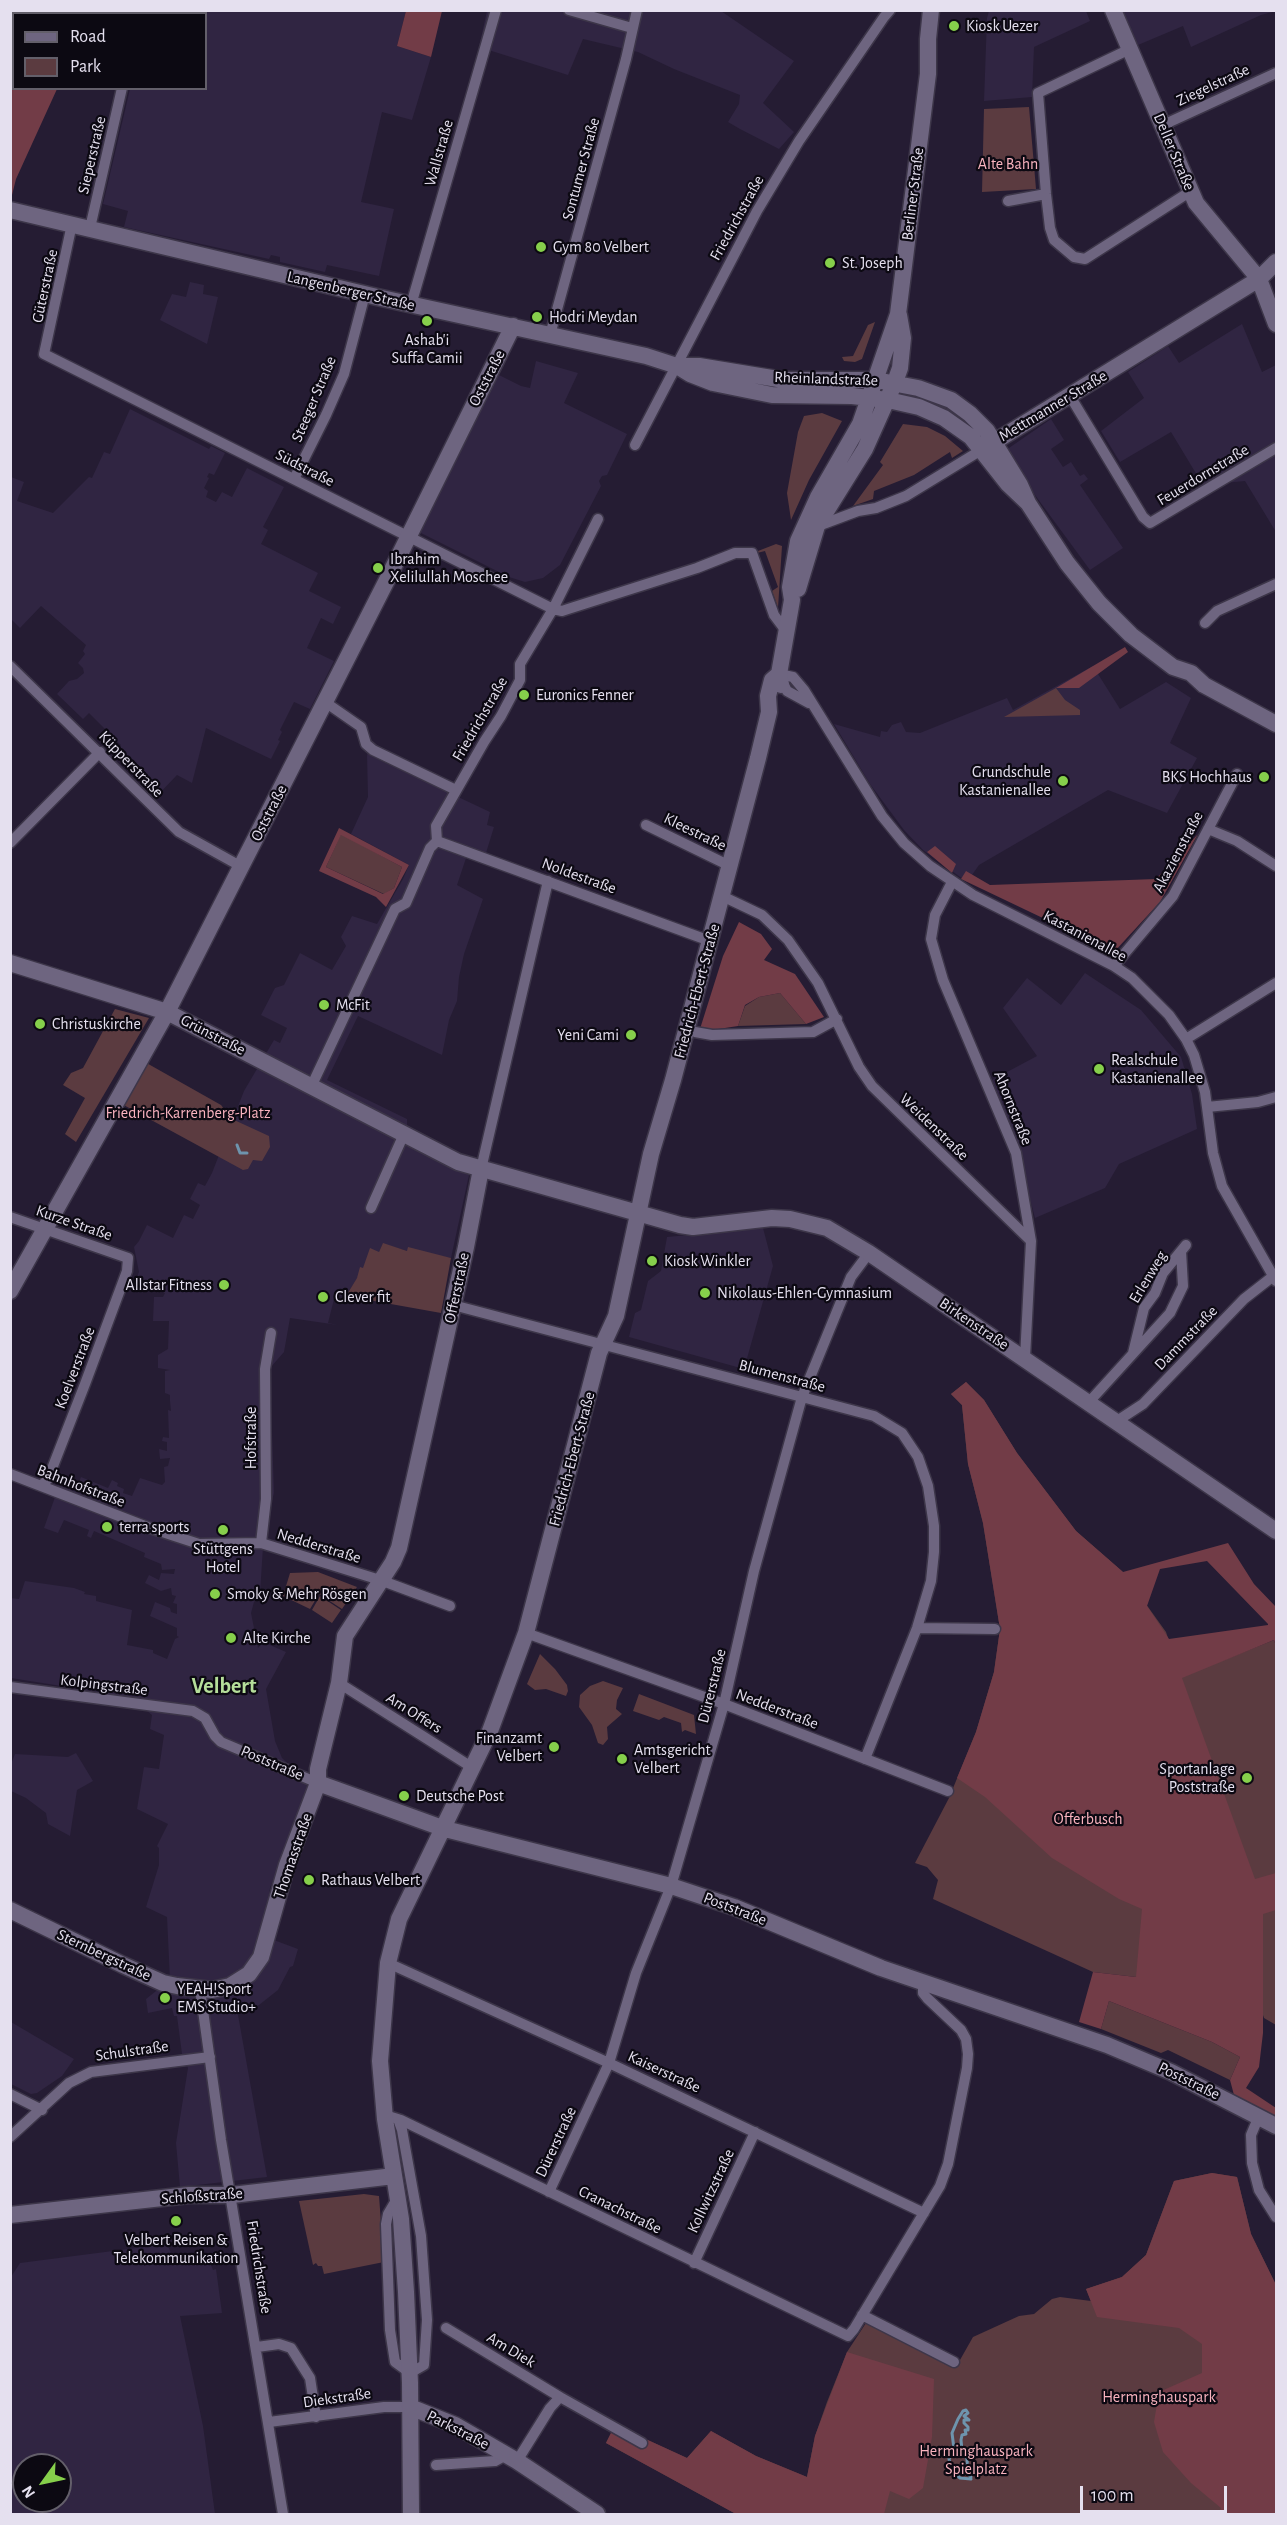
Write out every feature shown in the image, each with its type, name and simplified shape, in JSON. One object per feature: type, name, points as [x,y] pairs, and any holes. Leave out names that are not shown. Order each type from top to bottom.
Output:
[{"type":"main road","name":"Berliner Straße","points":[[871,397],[898,314],[928,74],[931,10]]},
{"type":"main road","name":"Berliner Straße","points":[[928,74],[939,40],[942,10]]},
{"type":"main road","name":"Deller Straße","points":[[1113,10],[1191,191],[1204,213],[1259,279],[1276,324]]},
{"type":"main road","name":"Langenberger Straße","points":[[10,210],[411,305],[646,356],[683,370]]},
{"type":"main road","name":"Mettmanner Straße","points":[[988,445],[1259,279],[1276,262]]},
{"type":"main road","name":"Berliner Straße","points":[[888,400],[900,368],[903,338],[898,314]]},
{"type":"main road","name":"Oststraße","points":[[10,1291],[167,1012],[513,326]]},
{"type":"main road","name":"Rheinlandstraße","points":[[683,370],[699,366],[784,380],[895,382],[929,391],[951,400],[978,422],[988,445],[1020,485],[1028,503],[1067,563],[1099,603],[1142,645],[1173,667],[1186,682],[1195,686],[1204,686],[1276,724]]},
{"type":"main road","name":"Rheinlandstraße","points":[[683,370],[713,383],[772,395],[871,397],[919,407],[944,418],[971,437],[988,445]]},
{"type":"main road","name":"Friedrich-Ebert-Straße","points":[[792,600],[790,587],[794,560],[805,523],[860,424],[871,397]]},
{"type":"main road","name":"Friedrich-Ebert-Straße","points":[[769,712],[776,706],[783,693],[779,674],[792,600],[798,589],[817,526],[865,449],[888,400]]},
{"type":"main road","name":"Friedrich-Ebert-Straße","points":[[411,2514],[410,2373],[401,2219],[394,2176],[391,2117],[380,2061],[388,1963],[399,1919],[445,1829],[495,1720],[526,1633],[603,1345],[616,1316],[651,1154],[730,866],[769,712],[768,696],[772,680],[779,674]]},
{"type":"main road","name":"Grünstraße","points":[[10,963],[167,1012],[458,1162],[638,1213]]},
{"type":"main road","name":"Offerstraße","points":[[339,1683],[345,1636],[393,1563],[402,1539],[481,1168]]},
{"type":"main road","name":"Birkenstraße","points":[[638,1213],[693,1227],[772,1218],[790,1219],[826,1228],[869,1253],[1025,1358],[1276,1531]]},
{"type":"main road","name":"Thomasstraße","points":[[200,1989],[218,1989],[238,1983],[249,1974],[261,1957],[287,1865],[318,1783],[318,1769],[339,1683]]},
{"type":"main road","name":"Poststraße","points":[[318,1783],[445,1829],[473,1834],[671,1886],[734,1907],[923,1984],[1107,2044],[1171,2072],[1276,2126]]},
{"type":"main road","name":"Sternbergstraße","points":[[10,1910],[163,1983],[200,1989]]},
{"type":"main road","name":"Schloßstraße","points":[[10,2215],[189,2195],[232,2195],[394,2176]]},
{"type":"main road","name":"Parkstraße","points":[[410,2407],[455,2425],[512,2458],[597,2514]]},
{"type":"street","name":"Wallstraße","points":[[411,305],[496,10]]},
{"type":"street","points":[[569,10],[632,28]]},
{"type":"street","name":"Sontumer Straße","points":[[550,335],[626,59],[637,10]]},
{"type":"street","name":"Friedrichstraße","points":[[635,445],[683,370],[722,275],[762,202],[799,141],[887,13]]},
{"type":"street","points":[[1130,49],[1038,93],[1046,194],[1050,228],[1054,240],[1074,257],[1085,259],[1191,191]]},
{"type":"street","name":"Ziegelstraße","points":[[1163,125],[1276,73]]},
{"type":"street","name":"Sieperstraße","points":[[90,228],[122,90]]},
{"type":"street","points":[[1008,201],[1046,194]]},
{"type":"street","name":"Güterstraße","points":[[44,354],[72,224]]},
{"type":"street","name":"Steeger Straße","points":[[294,479],[344,374],[365,294]]},
{"type":"street","name":"Südstraße","points":[[44,354],[553,609]]},
{"type":"street","name":"Feuerdornstraße","points":[[1070,396],[1143,517],[1150,523],[1276,448]]},
{"type":"street","name":"Mettmanner Straße","points":[[817,526],[906,496],[988,445]]},
{"type":"street","name":"Friedrichstraße","points":[[311,1087],[395,909],[406,903],[430,848],[437,841],[436,826],[503,713],[520,680],[520,664],[553,609],[598,519]]},
{"type":"street","points":[[553,609],[562,611],[697,568],[735,553],[752,553],[774,615],[786,631]]},
{"type":"street","points":[[1205,622],[1217,611],[1276,584]]},
{"type":"street","name":"Küpperstraße","points":[[10,666],[179,832],[242,867]]},
{"type":"street","name":"Kastanienallee","points":[[779,674],[793,677],[804,690],[882,816],[904,843],[930,866],[994,907],[1074,944],[1114,966],[1132,978],[1149,994],[1186,1039],[1194,1054],[1207,1107],[1213,1153],[1222,1186],[1275,1277]]},
{"type":"street","name":"Kastanienallee","points":[[783,693],[799,695],[814,707]]},
{"type":"street","points":[[325,702],[361,727],[366,744],[373,750],[455,794]]},
{"type":"street","points":[[10,843],[100,752]]},
{"type":"street","name":"Akazienstraße","points":[[1114,966],[1173,896],[1236,774]]},
{"type":"street","name":"Kleestraße","points":[[646,825],[730,866]]},
{"type":"street","points":[[1208,829],[1237,841],[1276,866]]},
{"type":"street","name":"Noldestraße","points":[[437,841],[710,941]]},
{"type":"street","name":"Offerstraße","points":[[481,1168],[548,881]]},
{"type":"street","name":"Ahornstraße","points":[[952,882],[932,927],[931,939],[935,956],[1016,1153],[1031,1241],[1025,1358]]},
{"type":"street","name":"Weidenstraße","points":[[722,896],[762,915],[789,940],[818,983],[859,1066],[872,1086],[1031,1241]]},
{"type":"street","points":[[1186,1039],[1276,983]]},
{"type":"street","points":[[695,1032],[712,1035],[813,1032],[837,1019]]},
{"type":"street","points":[[1207,1107],[1258,1102],[1276,1097]]},
{"type":"street","points":[[371,1208],[404,1134]]},
{"type":"street","name":"Kurze Straße","points":[[10,1216],[128,1258]]},
{"type":"street","name":"Erlenweg","points":[[1089,1402],[1133,1354],[1170,1313],[1183,1286],[1183,1248],[1164,1273],[1155,1293],[1144,1308],[1133,1354]]},
{"type":"street","name":"Dürerstraße","points":[[549,2192],[609,2063],[636,1973],[671,1886],[724,1704],[754,1572],[802,1397],[851,1277],[869,1253]]},
{"type":"street","name":"Koelverstraße","points":[[43,1484],[48,1479],[85,1384],[127,1271],[128,1258]]},
{"type":"street","name":"Dammstraße","points":[[1117,1421],[1143,1404],[1251,1294],[1275,1277]]},
{"type":"street","name":"Blumenstraße","points":[[453,1305],[873,1416],[888,1422],[902,1432],[918,1457],[928,1486],[934,1526],[931,1581],[917,1628],[865,1759]]},
{"type":"street","name":"Hofstraße","points":[[261,1543],[266,1499],[265,1369],[271,1333]]},
{"type":"street","name":"Bahnhofstraße","points":[[10,1474],[34,1484],[43,1484],[150,1528],[199,1544],[210,1544]]},
{"type":"street","name":"Nedderstraße","points":[[210,1544],[261,1543],[380,1580],[450,1606]]},
{"type":"street","points":[[917,1628],[995,1629]]},
{"type":"street","name":"Nedderstraße","points":[[526,1633],[724,1704],[948,1791]]},
{"type":"street","name":"Am Offers","points":[[339,1683],[473,1768]]},
{"type":"street","name":"Kolpingstraße","points":[[10,1687],[193,1711]]},
{"type":"street","name":"Poststraße","points":[[193,1711],[205,1718],[221,1742],[318,1783]]},
{"type":"street","name":"Kaiserstraße","points":[[388,1963],[609,2063],[924,2212]]},
{"type":"street","points":[[923,1984],[923,1992],[927,1998],[961,2030],[966,2039],[968,2060],[948,2164],[940,2186],[862,2315],[954,2362]]},
{"type":"street","name":"Friedrichstraße","points":[[200,1989],[283,2514]]},
{"type":"street","name":"Schulstraße","points":[[10,2137],[69,2083],[91,2072],[210,2057]]},
{"type":"street","points":[[10,2094],[42,2110]]},
{"type":"street","points":[[1259,2116],[1251,2135],[1252,2163],[1259,2190],[1276,2217]]},
{"type":"street","name":"Cranachstraße","points":[[391,2117],[841,2334],[848,2336],[862,2315]]},
{"type":"street","name":"Friedrich-Ebert-Straße","points":[[391,2117],[402,2130],[421,2236],[427,2320],[426,2358],[424,2364],[410,2373]]},
{"type":"street","name":"Kollwitzstraße","points":[[694,2263],[755,2132]]},
{"type":"street","points":[[398,2197],[388,2214],[386,2224],[390,2330],[395,2362],[410,2373]]},
{"type":"street","points":[[401,2219],[421,2236]]},
{"type":"street","name":"Am Diek","points":[[446,2328],[560,2397],[642,2443]]},
{"type":"street","points":[[257,2347],[279,2344],[291,2348],[310,2378],[316,2417]]},
{"type":"street","points":[[512,2458],[560,2397]]},
{"type":"street","name":"Diekstraße","points":[[269,2422],[393,2406],[410,2407]]},
{"type":"street","name":"Parkstraße","points":[[436,2464],[495,2462],[512,2458]]},
{"type":"shaded area","points":[[1276,10],[1191,47],[1183,26],[1138,45],[1123,11]]},
{"type":"shaded area","points":[[406,11],[397,46],[431,57],[412,120],[382,112],[361,202],[394,209],[379,276],[327,265],[325,272],[280,262],[280,257],[271,255],[269,259],[124,227],[128,211],[103,204],[130,90],[207,90],[207,12],[148,12]]},
{"type":"shaded area","points":[[487,11],[721,11],[794,61],[763,103],[794,132],[779,149],[740,129],[728,122],[739,104],[740,95],[638,52],[583,39],[568,75],[479,47]]},
{"type":"shaded area","points":[[989,11],[1086,11],[1090,21],[1034,47],[1032,97],[984,101]]},
{"type":"shaded area","points":[[190,282],[204,285],[203,294],[218,297],[207,344],[160,320],[172,294],[186,297]]},
{"type":"shaded area","points":[[1242,324],[1262,372],[1276,365],[1276,532],[1245,481],[1203,485],[1171,432],[1120,462],[1101,431],[1144,398],[1128,372],[1168,346],[1179,363]]},
{"type":"shaded area","points":[[536,361],[578,373],[564,403],[627,434],[607,475],[602,476],[599,481],[601,486],[560,565],[543,578],[525,582],[509,577],[419,532],[499,375],[530,388]]},
{"type":"shaded area","points":[[130,409],[209,449],[211,446],[225,453],[214,475],[209,473],[207,477],[209,478],[204,488],[208,491],[206,497],[216,502],[222,492],[232,497],[247,468],[284,487],[263,527],[268,530],[261,544],[318,573],[309,591],[341,607],[333,624],[321,618],[307,648],[334,661],[310,709],[294,702],[280,730],[282,732],[278,740],[280,741],[271,759],[206,728],[192,783],[177,775],[156,797],[115,752],[121,745],[89,713],[83,719],[57,694],[69,681],[77,679],[84,673],[78,663],[85,654],[83,651],[86,645],[41,606],[20,628],[11,619],[11,477],[24,482],[17,501],[53,513],[89,477],[92,478],[104,452],[110,454]]},
{"type":"shaded area","points":[[1051,419],[1064,440],[1051,449],[1063,467],[1071,462],[1080,476],[1084,474],[1088,479],[1080,485],[1123,548],[1090,570],[1032,491],[1006,450]]},
{"type":"shaded area","name":"Grundschule Kastanienallee","points":[[1093,666],[1120,709],[1166,682],[1191,698],[1170,743],[1197,758],[1167,813],[1108,790],[979,865],[967,882],[923,850],[904,830],[870,784],[834,724],[880,737],[881,731],[887,732],[892,725],[901,722],[906,732],[920,733],[1007,698],[1013,710]]},
{"type":"shaded area","points":[[367,754],[490,812],[487,825],[494,827],[486,853],[469,849],[457,885],[483,899],[464,954],[457,1001],[449,1020],[442,1055],[358,1016],[327,1080],[407,1119],[407,1146],[469,1175],[451,1258],[407,1251],[383,1244],[379,1252],[363,1269],[346,1296],[335,1295],[328,1323],[338,1325],[290,1318],[284,1352],[270,1368],[274,1493],[264,1531],[260,1594],[254,1602],[251,1613],[258,1648],[263,1642],[286,1652],[266,1689],[275,1741],[282,1758],[310,1785],[298,1826],[270,1888],[263,1936],[298,1949],[293,1966],[290,1967],[278,1990],[259,2005],[238,2015],[267,2177],[180,2187],[176,2143],[188,2068],[182,2054],[177,2016],[174,2016],[172,2008],[148,2013],[146,1999],[170,1980],[167,1917],[146,1907],[159,1865],[157,1846],[168,1824],[137,1809],[144,1767],[159,1769],[164,1735],[150,1729],[152,1715],[130,1697],[11,1678],[10,1598],[19,1599],[25,1581],[74,1588],[85,1592],[84,1594],[96,1596],[96,1601],[132,1610],[127,1645],[153,1650],[153,1653],[167,1659],[175,1639],[179,1637],[177,1628],[150,1616],[155,1602],[170,1608],[171,1612],[177,1614],[177,1604],[173,1603],[176,1596],[172,1595],[171,1588],[161,1591],[145,1583],[149,1575],[159,1580],[161,1573],[174,1574],[175,1569],[162,1570],[161,1564],[144,1557],[145,1553],[94,1531],[91,1538],[87,1536],[89,1530],[64,1520],[58,1533],[44,1528],[58,1482],[75,1491],[81,1477],[108,1488],[112,1480],[124,1489],[123,1493],[132,1496],[140,1478],[162,1485],[165,1482],[164,1467],[168,1466],[170,1458],[160,1459],[159,1449],[167,1451],[167,1442],[162,1441],[163,1437],[169,1438],[168,1410],[171,1411],[170,1395],[165,1393],[165,1371],[170,1370],[158,1368],[158,1355],[168,1349],[169,1321],[153,1321],[154,1297],[163,1297],[165,1293],[133,1285],[139,1272],[134,1247],[147,1225],[173,1238],[184,1215],[193,1219],[200,1205],[190,1199],[198,1183],[205,1186],[244,1091],[274,1040],[280,1043],[287,1028],[261,1015],[275,988],[284,985],[300,953],[332,970],[346,946],[341,937],[352,916],[377,924],[403,879],[409,865],[351,834],[368,797]]},
{"type":"shaded area","name":"Realschule Kastanienallee","points":[[1085,973],[1141,1010],[1181,1057],[1192,1094],[1197,1129],[1119,1164],[1105,1188],[1035,1218],[1011,1126],[992,1080],[1037,1056],[1003,1008],[1027,978],[1061,1005]]},
{"type":"shaded area","name":"Nikolaus-Ehlen-Gymnasium","points":[[763,1228],[773,1266],[744,1369],[629,1337],[635,1313],[641,1310],[648,1281],[661,1271],[667,1237]]},
{"type":"shaded area","points":[[76,1753],[93,1781],[77,1790],[70,1836],[48,1824],[46,1813],[26,1798],[11,1791],[11,1764],[15,1754],[68,1757]]},
{"type":"shaded area","points":[[11,2022],[74,2059],[62,2076],[37,2093],[31,2094],[11,2084]]},
{"type":"shaded area","points":[[167,2244],[176,2264],[210,2263],[213,2270],[216,2269],[222,2313],[180,2316],[203,2426],[215,2514],[11,2514],[11,2277],[20,2263]]},
{"type":"green space","points":[[406,11],[442,11],[431,57],[397,46]]},
{"type":"green space","points":[[12,81],[12,90],[57,90],[16,179],[11,199],[10,86]]},
{"type":"green space","name":"Alte Bahn","points":[[1029,107],[1036,189],[982,192],[984,109]]},
{"type":"green space","points":[[875,322],[862,359],[855,362],[844,361],[842,357],[853,356],[868,325]]},
{"type":"green space","points":[[822,413],[842,421],[809,480],[791,520],[787,493],[798,432],[804,416]]},
{"type":"green space","points":[[903,424],[927,427],[945,436],[963,451],[952,458],[950,452],[914,475],[874,491],[873,499],[853,506],[883,465],[880,462]]},
{"type":"green space","points":[[776,544],[782,546],[778,608],[772,591],[778,587],[765,551],[757,553]]},
{"type":"green space","points":[[1125,647],[1128,652],[1079,688],[1056,688]]},
{"type":"green space","points":[[1056,688],[1065,700],[1080,710],[1080,715],[1004,717]]},
{"type":"green space","points":[[339,828],[409,865],[386,907],[376,897],[319,871]],"holes":[[[341,835],[402,867],[394,888],[383,894],[326,867]]]},
{"type":"green space","points":[[341,834],[402,867],[394,888],[384,894],[326,867]]},
{"type":"green space","points":[[1198,834],[1160,902],[1114,952],[961,879],[966,871],[990,885],[1156,879]]},
{"type":"green space","points":[[935,846],[956,864],[952,873],[927,852]]},
{"type":"green space","points":[[739,922],[761,934],[772,949],[764,960],[795,974],[824,1017],[806,1024],[780,993],[759,997],[745,1005],[738,1026],[699,1032],[723,956]]},
{"type":"green space","points":[[780,993],[806,1024],[738,1026],[745,1006],[759,997]]},
{"type":"green space","points":[[115,1009],[149,1018],[76,1142],[65,1134],[85,1098],[63,1085],[71,1073],[83,1068]]},
{"type":"green space","name":"Friedrich-Karrenberg-Platz","points":[[143,1061],[221,1105],[232,1119],[269,1136],[270,1147],[262,1161],[253,1160],[248,1169],[243,1170],[120,1103]]},
{"type":"green space","points":[[383,1243],[407,1251],[408,1247],[451,1258],[441,1313],[346,1296],[357,1278],[360,1267],[363,1268],[370,1248],[379,1252]]},
{"type":"green space","name":"Offerbusch","points":[[966,1382],[984,1400],[1017,1453],[1076,1531],[1123,1572],[1166,1632],[1181,1677],[1274,1640],[1276,1646],[1276,2025],[1264,2018],[1262,2012],[1263,1914],[1136,1977],[1093,1972],[933,1899],[938,1880],[927,1867],[915,1863],[949,1798],[976,1732],[994,1672],[1000,1629],[983,1523],[968,1464],[962,1405],[951,1394]]},
{"type":"green space","name":"Offerbusch","points":[[966,1382],[984,1400],[1017,1453],[1076,1531],[1123,1572],[1228,1543],[1254,1584],[1276,1607],[1276,1646],[1274,1640],[1182,1678],[1255,1879],[1276,1873],[1276,1910],[1263,1914],[1263,2033],[1259,2067],[1246,2088],[1276,2108],[1276,2118],[1234,2095],[1230,2080],[1240,2057],[1212,2042],[1109,2001],[1101,2029],[1079,2022],[1093,1972],[1136,1977],[1142,1909],[1119,1899],[1052,1858],[985,1797],[957,1778],[976,1732],[994,1672],[1000,1629],[983,1523],[968,1464],[962,1405],[951,1394]],"holes":[[[1207,1561],[1268,1624],[1169,1639],[1147,1606],[1160,1569]]]},
{"type":"green space","points":[[318,1572],[357,1587],[342,1609],[319,1594],[310,1609],[283,1596],[290,1573]]},
{"type":"green space","points":[[320,1596],[341,1610],[332,1623],[312,1610]]},
{"type":"green space","points":[[540,1654],[567,1685],[566,1696],[546,1689],[535,1690],[527,1684]]},
{"type":"green space","points":[[603,1681],[623,1688],[617,1700],[616,1709],[622,1714],[607,1727],[608,1739],[603,1745],[598,1743],[592,1725],[579,1707],[580,1695],[590,1686]]},
{"type":"green space","points":[[639,1694],[694,1715],[696,1734],[685,1730],[682,1732],[681,1723],[664,1717],[659,1720],[633,1711]]},
{"type":"green space","points":[[1109,2001],[1212,2042],[1240,2057],[1230,2080],[1168,2050],[1161,2053],[1101,2029]]},
{"type":"green space","name":"Herminghauspark","points":[[1212,2173],[1237,2177],[1251,2234],[1276,2285],[1276,2514],[736,2514],[606,2443],[615,2425],[687,2458],[711,2431],[756,2456],[807,2477],[815,2436],[827,2402],[847,2352],[866,2323],[956,2367],[973,2337],[1019,2316],[1034,2314],[1052,2299],[1060,2297],[1091,2301],[1086,2289],[1122,2277],[1146,2255],[1174,2181]]},
{"type":"green space","points":[[1212,2173],[1237,2177],[1251,2234],[1276,2285],[1276,2514],[1218,2514],[1221,2508],[1191,2483],[1163,2452],[1154,2422],[1159,2392],[1202,2373],[1202,2344],[1179,2328],[1097,2317],[1086,2289],[1122,2277],[1146,2255],[1174,2181]]},
{"type":"green space","points":[[364,2194],[379,2196],[384,2262],[324,2274],[322,2266],[316,2263],[313,2265],[299,2201]]},
{"type":"green space","points":[[847,2352],[934,2379],[932,2437],[923,2488],[909,2499],[890,2491],[884,2514],[736,2514],[606,2443],[615,2425],[687,2458],[711,2431],[756,2456],[807,2477],[815,2436]]},
{"type":"waterway","points":[[237,1145],[240,1153],[247,1153]]},
{"type":"waterway","points":[[971,2477],[968,2474],[967,2459],[962,2451],[961,2440],[962,2435],[966,2434],[965,2430],[968,2430],[964,2423],[964,2420],[969,2420],[964,2416],[968,2413],[966,2410],[958,2419],[952,2433],[954,2449],[949,2459],[952,2471],[960,2478],[971,2479]]},
{"type":"place","name":"Kiosk Uezer","points":[[954,26]]},
{"type":"place","name":"Gym 80 Velbert","points":[[541,247]]},
{"type":"place","name":"St. Joseph","points":[[830,263]]},
{"type":"place","name":"Hodri Meydan","points":[[537,317]]},
{"type":"place","name":"Ashab'i Suffa Camii","points":[[427,321]]},
{"type":"place","name":"Ibrahim Xelilullah Moschee","points":[[378,568]]},
{"type":"place","name":"Euronics Fenner","points":[[524,695]]},
{"type":"place","name":"BKS Hochhaus","points":[[1264,777]]},
{"type":"place","name":"Grundschule Kastanienallee","points":[[1063,781]]},
{"type":"place","name":"McFit","points":[[324,1005]]},
{"type":"place","name":"Christuskirche","points":[[40,1024]]},
{"type":"place","name":"Yeni Cami","points":[[631,1035]]},
{"type":"place","name":"Realschule Kastanienallee","points":[[1099,1069]]},
{"type":"place","name":"Kiosk Winkler","points":[[652,1261]]},
{"type":"place","name":"Allstar Fitness","points":[[224,1285]]},
{"type":"place","name":"Nikolaus-Ehlen-Gymnasium","points":[[705,1293]]},
{"type":"place","name":"Clever fit","points":[[323,1297]]},
{"type":"place","name":"terra sports","points":[[107,1527]]},
{"type":"place","name":"Stüttgens Hotel","points":[[223,1530]]},
{"type":"place","name":"Smoky & Mehr Rösgen","points":[[215,1594]]},
{"type":"place","name":"Alte Kirche","points":[[231,1638]]},
{"type":"place","name":"Finanzamt Velbert","points":[[554,1747]]},
{"type":"place","name":"Amtsgericht Velbert","points":[[622,1759]]},
{"type":"place","name":"Sportanlage Poststraße","points":[[1247,1778]]},
{"type":"place","name":"Deutsche Post","points":[[404,1796]]},
{"type":"place","name":"Rathaus Velbert","points":[[309,1880]]},
{"type":"place","name":"YEAH!Sport EMS Studio+","points":[[165,1998]]},
{"type":"place","name":"Velbert Reisen & Telekommunikation","points":[[176,2221]]},
{"type":"district","name":"Velbert","points":[[224,1686]]},
{"type":"park label","name":"Herminghauspark Spielplatz","points":[[976,2460]]}]
